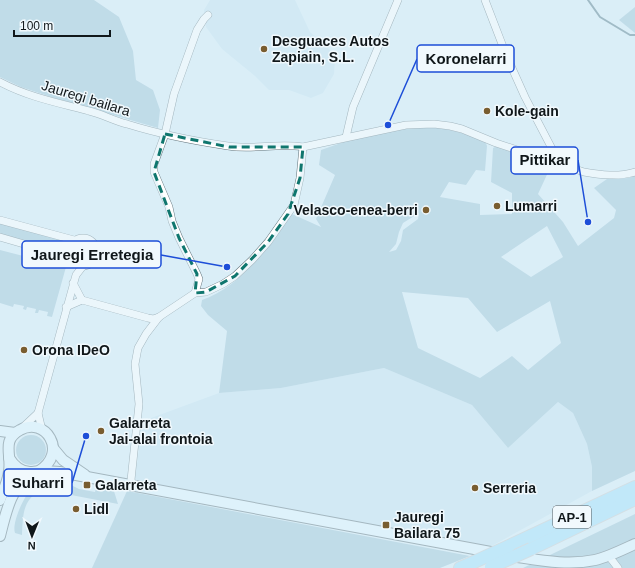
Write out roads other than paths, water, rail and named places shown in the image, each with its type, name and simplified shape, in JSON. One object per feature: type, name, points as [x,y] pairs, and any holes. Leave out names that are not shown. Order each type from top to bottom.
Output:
[{"type":"highway","name":"AP-1","points":[[460,568],[635,487]]},
{"type":"highway","name":"AP-1","points":[[489,567],[531,549],[635,499]]},
{"type":"main road","points":[[0,500],[10,471],[6,451],[11,438],[18,431],[28,427],[36,427],[48,434],[54,448],[63,460],[90,479]]},
{"type":"main road","points":[[0,430],[18,431]]},
{"type":"main road","points":[[0,536],[9,503],[16,488],[24,478],[46,467],[53,455],[54,448]]},
{"type":"main road","points":[[6,451],[13,464],[18,469],[25,472],[60,472],[90,479],[474,550],[544,561],[580,562],[595,560],[635,544]]},
{"type":"street","points":[[346,137],[353,107],[398,0]]},
{"type":"street","points":[[485,0],[524,96],[560,164]]},
{"type":"street","points":[[195,293],[199,279],[179,238],[172,221],[169,207],[154,172],[156,157],[166,134],[174,94],[197,30],[208,15]]},
{"type":"street","name":"Jauregi bailara","points":[[0,82],[12,89],[54,102],[91,111],[125,124],[229,147],[287,144],[303,147],[406,125],[420,124],[450,126],[462,129],[496,143],[584,172],[614,175],[635,172]]},
{"type":"street","points":[[134,487],[131,480],[139,404],[135,364],[138,348],[159,317],[195,293],[206,292],[223,284],[252,260],[272,236],[288,214],[296,198],[300,178],[303,147]]},
{"type":"street","points":[[0,220],[74,240],[83,237],[88,238],[95,245],[97,250],[94,261],[83,266],[76,273],[38,413],[42,430]]},
{"type":"street","points":[[0,237],[72,260],[83,266]]},
{"type":"street","points":[[74,240],[69,248],[76,273]]},
{"type":"street","points":[[73,283],[82,300]]},
{"type":"street","points":[[66,306],[82,300],[149,318],[159,317]]},
{"type":"street","points":[[149,318],[149,330]]},
{"type":"street","points":[[18,431],[38,413]]},
{"type":"street","points":[[608,555],[618,568]]},
{"type":"waterway","points":[[588,0],[600,17],[630,35],[635,35]]},
{"type":"place","name":"Desguaces Autos Zapiain, S.L.","points":[[264,49]]},
{"type":"place","name":"Kole-gain","points":[[487,111]]},
{"type":"place","name":"Koronelarri","points":[[388,125]]},
{"type":"place","name":"Lumarri","points":[[497,206]]},
{"type":"place","name":"Velasco-enea-berri","points":[[426,210]]},
{"type":"place","name":"Pittikar","points":[[588,222]]},
{"type":"place","name":"Jauregi Erretegia","points":[[227,267]]},
{"type":"place","name":"Orona IDeO","points":[[24,350]]},
{"type":"place","name":"Galarreta Jai-alai frontoia","points":[[101,431]]},
{"type":"place","name":"Suharri","points":[[86,436]]},
{"type":"place","name":"Galarreta","points":[[87,485]]},
{"type":"place","name":"Serreria","points":[[475,488]]},
{"type":"place","name":"Lidl","points":[[76,509]]},
{"type":"place","name":"Jauregi Bailara 75","points":[[386,525]]}]
